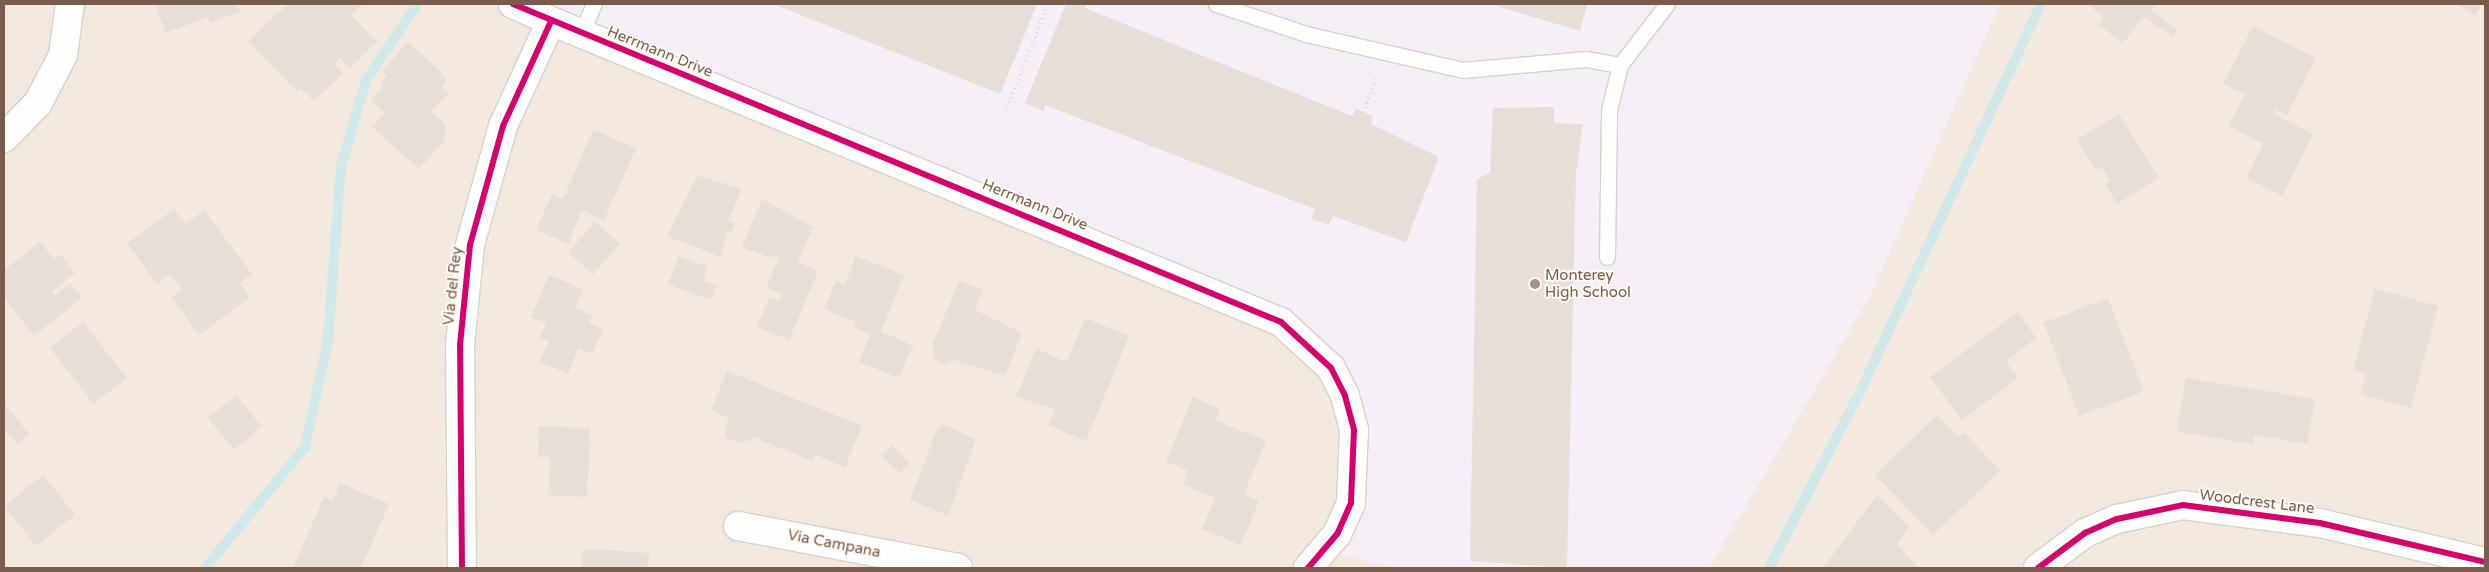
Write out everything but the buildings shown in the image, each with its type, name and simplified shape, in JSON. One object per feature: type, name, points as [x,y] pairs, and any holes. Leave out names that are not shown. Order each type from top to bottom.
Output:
[{"type":"street","points":[[4,138],[38,103],[64,55],[70,4]]},
{"type":"street","name":"Herrmann Drive","points":[[513,4],[1261,311],[1297,334],[1340,381],[1350,412],[1355,454],[1346,517],[1308,568]]},
{"type":"street","name":"Via del Rey","points":[[462,568],[460,345],[470,245],[503,126],[551,21]]},
{"type":"street","name":"Woodcrest Lane","points":[[2038,568],[2085,533],[2117,519],[2183,506],[2320,523],[2485,562]]},
{"type":"street","name":"Via Campana","points":[[738,526],[958,568]]},
{"type":"lane","points":[[581,33],[594,4]]},
{"type":"lane","points":[[1216,4],[1385,54],[1463,70],[1586,59],[1620,65]]},
{"type":"lane","points":[[1607,258],[1609,110],[1620,65],[1667,4]]},
{"type":"path","points":[[1008,107],[1048,4]]},
{"type":"path","points":[[1363,112],[1385,54]]},
{"type":"shaded area","points":[[4,4],[2485,4],[2485,568],[4,568]]},
{"type":"shaded area","name":"Monterey High School","points":[[513,4],[2000,4],[1870,296],[1709,568],[1396,568],[1324,551],[1355,454],[1311,346]]},
{"type":"waterway","points":[[1769,568],[1860,392],[2041,4]]},
{"type":"waterway","points":[[205,568],[305,447],[328,340],[341,166],[366,80],[416,6]]},
{"type":"cycle path","points":[[513,4],[1281,322],[1331,368],[1345,396],[1354,430],[1351,503],[1337,534],[1308,568]]},
{"type":"cycle path","points":[[462,568],[460,345],[470,245],[503,126],[551,21]]},
{"type":"cycle path","points":[[2038,568],[2085,533],[2117,519],[2183,505],[2320,523],[2485,562]]},
{"type":"place","name":"Monterey High School","points":[[1535,284]]}]
